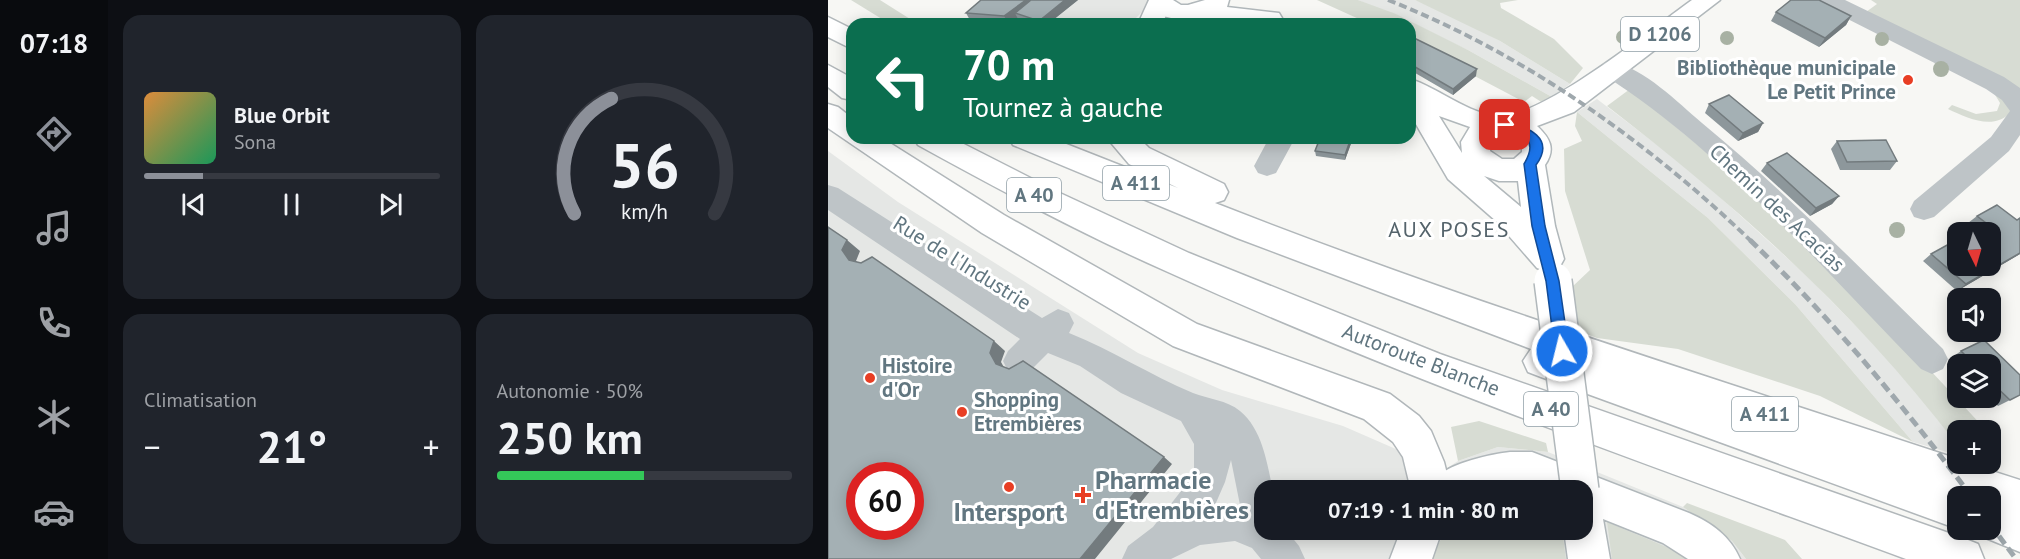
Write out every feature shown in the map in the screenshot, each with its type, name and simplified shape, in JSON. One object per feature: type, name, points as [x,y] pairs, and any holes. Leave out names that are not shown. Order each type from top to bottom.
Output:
[{"type":"main road","points":[[1161,0],[1166,8],[1189,16],[1225,18]]},
{"type":"main road","points":[[1153,18],[1161,0]]},
{"type":"main road","points":[[1189,16],[1220,0]]},
{"type":"main road","points":[[1240,0],[1273,18]]},
{"type":"main road","name":"D 1206","points":[[1503,125],[1564,105],[1708,0]]},
{"type":"main road","points":[[828,17],[846,25]]},
{"type":"main road","points":[[828,25],[846,37]]},
{"type":"main road","points":[[828,75],[846,87]]},
{"type":"main road","points":[[1416,93],[1438,105],[1528,133],[1534,156],[1539,226],[1550,270],[1578,480]]},
{"type":"main road","points":[[1416,100],[1458,171],[1507,212],[1550,270]]},
{"type":"main road","points":[[1438,105],[1474,146],[1480,159],[1494,168],[1539,226]]},
{"type":"main road","name":"D 1206","points":[[1534,156],[1564,105]]},
{"type":"main road","points":[[828,114],[846,128]]},
{"type":"main road","points":[[1474,146],[1481,133],[1503,125]]},
{"type":"main road","points":[[869,144],[993,224],[1185,335],[1377,406],[1406,429],[1417,444],[1425,462],[1429,480]]},
{"type":"main road","name":"Autoroute Blanche","points":[[939,144],[1045,201],[1143,247],[1269,300],[1482,384],[1964,559]]},
{"type":"main road","name":"Autoroute Blanche","points":[[1029,144],[1077,171],[1159,211],[1317,278],[1649,400],[1947,505]]},
{"type":"main road","name":"A 411","points":[[1038,144],[1248,230],[1510,326],[2020,500]]},
{"type":"main road","points":[[1127,144],[1139,156],[1161,167],[1510,326]]},
{"type":"main road","points":[[1494,168],[1514,171],[1534,156]]},
{"type":"main road","points":[[1474,480],[1488,473],[1510,470],[1532,472],[1558,480]]},
{"type":"main road","points":[[1593,494],[1695,537],[1719,559]]},
{"type":"main road","points":[[2001,524],[2020,531]]},
{"type":"main road","points":[[1411,559],[1418,540]]},
{"type":"street","points":[[1828,0],[1995,82],[2011,94],[2020,107]]},
{"type":"street","name":"Chemin des Acacias","points":[[1612,69],[1653,95],[1753,180],[1932,359]]},
{"type":"street","points":[[1924,209],[2000,144],[2020,115]]},
{"type":"street","points":[[1267,166],[1279,144]]},
{"type":"street","name":"Rue de l'Industrie","points":[[828,176],[906,237]]},
{"type":"street","name":"Rue de l'Industrie","points":[[828,196],[906,237],[1133,382],[1193,410],[1220,417],[1241,437],[1276,547]]},
{"type":"street","points":[[873,260],[906,237]]},
{"type":"street","points":[[1019,361],[1051,330]]},
{"type":"street","name":"Rue de l'Industrie","points":[[1154,549],[1194,504],[1212,470],[1211,442],[1193,410]]},
{"type":"street","name":"Rue de l'Industrie","points":[[1154,549],[1196,526],[1218,524],[1245,526],[1276,547]]},
{"type":"street","points":[[1389,559],[1414,540]]},
{"type":"shaded area","points":[[851,0],[880,0],[908,18],[880,18]]},
{"type":"shaded area","points":[[1043,0],[1148,0],[1147,7],[1136,18],[1020,18]]},
{"type":"shaded area","points":[[1317,0],[1358,0],[1404,18],[1357,18]]},
{"type":"shaded area","points":[[1358,0],[1415,0],[1432,6],[1500,41],[1570,84],[1552,97],[1468,50],[1416,26],[1416,18],[1398,18]]},
{"type":"shaded area","points":[[1415,0],[1518,0],[1500,3],[1501,8],[1554,39],[1583,68],[1570,84],[1500,41]]},
{"type":"shaded area","points":[[1871,0],[2020,0],[2020,89],[1866,12],[1877,4]]},
{"type":"shaded area","points":[[1416,24],[1552,97],[1543,103],[1532,96],[1524,102],[1416,45]]},
{"type":"shaded area","points":[[1993,85],[2011,112],[2004,118],[1989,122],[1980,121],[1948,109],[1952,105],[1976,114],[1997,111],[2000,103],[1994,93]]},
{"type":"shaded area","points":[[1630,89],[1746,185],[1947,388],[1947,408],[1965,408],[1977,420],[1947,420],[1947,432],[1879,351],[1794,264],[1703,183],[1607,106]]},
{"type":"shaded area","points":[[1597,99],[1690,170],[1807,276],[1886,357],[1929,408],[1947,432],[1947,452],[1913,442],[1795,304],[1708,218],[1577,112]]},
{"type":"shaded area","points":[[1577,112],[1708,218],[1795,304],[1913,442],[1820,396],[1678,349],[1597,338],[1579,331],[1572,287],[1590,270],[1565,191],[1564,149],[1582,141],[1575,126]]},
{"type":"shaded area","points":[[828,151],[898,202],[1138,353],[1222,390],[1343,426],[1444,470],[1458,461],[1498,447],[1548,452],[1683,507],[1732,541],[1746,559],[828,559]]},
{"type":"shaded area","points":[[1479,421],[1546,443],[1548,452],[1498,447],[1458,461],[1451,427]]},
{"type":"shaded area","points":[[1687,503],[1785,540],[1802,559],[1746,559],[1732,541],[1683,507]]},
{"type":"shaded area","points":[[1607,522],[1669,548],[1688,559],[1612,559]]},
{"type":"shaded area","points":[[1441,540],[1563,540],[1566,559],[1432,559]]},
{"type":"building","points":[[981,0],[1026,0],[1004,16],[966,13]]},
{"type":"building","points":[[1031,0],[1065,0],[1043,18],[1030,18],[1015,13]]},
{"type":"building","points":[[1791,0],[1819,0],[1851,16],[1825,38],[1776,12]]},
{"type":"building","points":[[1416,39],[1477,69],[1453,89],[1416,67]]},
{"type":"building","points":[[1729,95],[1763,123],[1743,133],[1709,104]]},
{"type":"building","points":[[1886,140],[1897,161],[1847,162],[1837,141]]},
{"type":"building","points":[[1318,144],[1349,144],[1345,155],[1315,151]]},
{"type":"building","points":[[1787,153],[1839,196],[1816,208],[1767,163]]},
{"type":"building","points":[[1997,205],[2017,220],[2020,218],[2020,253],[2001,264],[2001,222],[1985,222],[1977,216]]},
{"type":"building","name":"Shopping Etrembières","points":[[828,227],[847,240],[842,250],[849,260],[861,263],[872,257],[994,341],[990,353],[996,364],[1009,369],[1023,361],[1164,457],[1080,559],[828,559]]},
{"type":"building","points":[[1947,245],[1947,268],[1931,254]]},
{"type":"building","points":[[1957,276],[1980,276],[1966,284]]},
{"type":"building","points":[[1980,342],[1986,342],[1998,354],[1964,354],[1961,351]]},
{"type":"building","points":[[2001,357],[2020,375],[2020,395],[2010,400],[2001,391]]},
{"type":"railway","points":[[1388,0],[1438,21],[1487,46],[1535,73],[1581,103],[1669,169],[1751,241]]},
{"type":"railway","points":[[1751,241],[1810,301],[1866,364],[1963,486]]},
{"type":"railway","points":[[2001,539],[2016,559]]},
{"type":"place","name":"Bibliothèque municipale Le Petit Prince","points":[[1908,80]]},
{"type":"place","name":"Histoire d'Or","points":[[870,378]]},
{"type":"place","name":"Shopping Etrembières","points":[[962,412]]},
{"type":"place","name":"Intersport","points":[[1009,487]]},
{"type":"place","name":"Pharmacie d'Etrembières","points":[[1083,495]]},
{"type":"district","name":"AUX POSES","points":[[1449,229]]},
{"type":"route","points":[[1505,125],[1523,129],[1533,137],[1538,147],[1537,154],[1530,164],[1539,226],[1553,281],[1562,351]]}]
